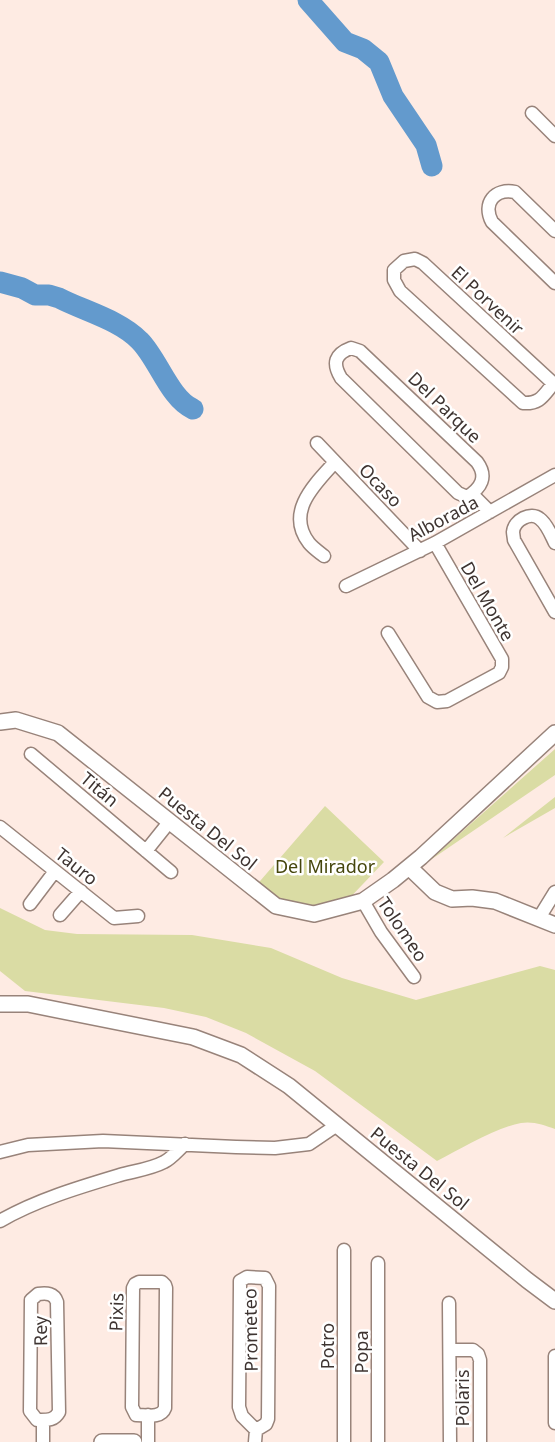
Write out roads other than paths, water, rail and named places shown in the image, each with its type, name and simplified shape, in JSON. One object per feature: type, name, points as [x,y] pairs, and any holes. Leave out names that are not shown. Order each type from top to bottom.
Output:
[{"type":"street","points":[[532,113],[555,136]]},
{"type":"street","points":[[555,232],[515,192],[507,190],[501,192],[491,200],[487,207],[492,222],[555,283]]},
{"type":"street","name":"El Porvenir","points":[[415,259],[422,263],[554,385],[540,400],[532,404],[524,404],[400,291],[394,280],[394,270],[404,261],[415,259]]},
{"type":"street","name":"Del Parque","points":[[351,348],[360,351],[477,462],[484,476],[482,484],[472,494],[467,497],[458,493],[340,378],[335,369],[336,359],[343,351],[351,348]]},
{"type":"street","name":"Ocaso","points":[[317,443],[420,551]]},
{"type":"street","points":[[324,556],[309,543],[299,525],[302,507],[309,491],[335,462]]},
{"type":"street","name":"Alborada","points":[[346,586],[420,551],[555,475]]},
{"type":"street","points":[[472,494],[490,512]]},
{"type":"street","points":[[511,500],[521,520]]},
{"type":"street","points":[[555,543],[539,517],[530,516],[521,520],[515,525],[512,532],[514,540],[555,612]]},
{"type":"street","name":"Del Monte","points":[[388,633],[428,696],[436,702],[447,701],[499,673],[502,667],[502,659],[435,543]]},
{"type":"street","name":"Puesta Del Sol","points":[[0,722],[16,720],[58,733],[276,906],[314,914],[363,901],[409,867],[555,733]]},
{"type":"street","name":"Titán","points":[[31,754],[171,872]]},
{"type":"street","points":[[146,851],[170,821]]},
{"type":"street","name":"Tauro","points":[[0,827],[114,918],[138,916]]},
{"type":"street","points":[[409,867],[435,892],[452,899],[472,898],[495,901],[555,924]]},
{"type":"street","points":[[30,904],[55,871]]},
{"type":"street","points":[[60,915],[80,891]]},
{"type":"street","points":[[539,918],[555,892]]},
{"type":"street","name":"Tolomeo","points":[[363,901],[381,932],[414,977]]},
{"type":"street","name":"Puesta Del Sol","points":[[0,1004],[28,1004],[193,1037],[241,1055],[289,1086],[555,1301]]},
{"type":"street","points":[[0,1152],[28,1146],[103,1140],[275,1148],[309,1144],[337,1125]]},
{"type":"street","points":[[0,1221],[56,1196],[120,1175],[153,1167],[166,1161],[185,1144]]},
{"type":"street","name":"Potro","points":[[344,1250],[344,1442]]},
{"type":"street","name":"Popa","points":[[378,1263],[378,1442]]},
{"type":"street","name":"Prometeo","points":[[247,1277],[261,1277],[268,1281],[269,1286],[268,1419],[256,1436],[240,1412],[240,1281],[247,1277]]},
{"type":"street","name":"Pixis","points":[[139,1282],[162,1282],[166,1288],[165,1408],[164,1412],[160,1415],[148,1415],[136,1415],[132,1407],[133,1288],[139,1282]]},
{"type":"street","name":"Rey","points":[[38,1294],[51,1294],[56,1297],[57,1302],[59,1412],[56,1417],[43,1420],[37,1420],[30,1411],[31,1300],[38,1294]]},
{"type":"street","name":"Polaris","points":[[449,1303],[450,1442]]},
{"type":"street","name":"Polaris","points":[[450,1350],[472,1350],[478,1354],[480,1360],[480,1442]]},
{"type":"street","points":[[555,1356],[555,1423]]},
{"type":"street","points":[[148,1415],[148,1442]]},
{"type":"street","points":[[43,1420],[43,1442]]},
{"type":"street","points":[[102,1442],[134,1442]]},
{"type":"waterway","points":[[308,0],[345,42],[363,49],[379,62],[393,96],[426,145],[432,166]]},
{"type":"waterway","points":[[0,282],[22,288],[35,295],[49,295],[59,298],[122,327],[147,349],[171,388],[185,404],[193,409]]},
{"type":"park label","name":"Del Mirador","points":[[325,866]]}]
